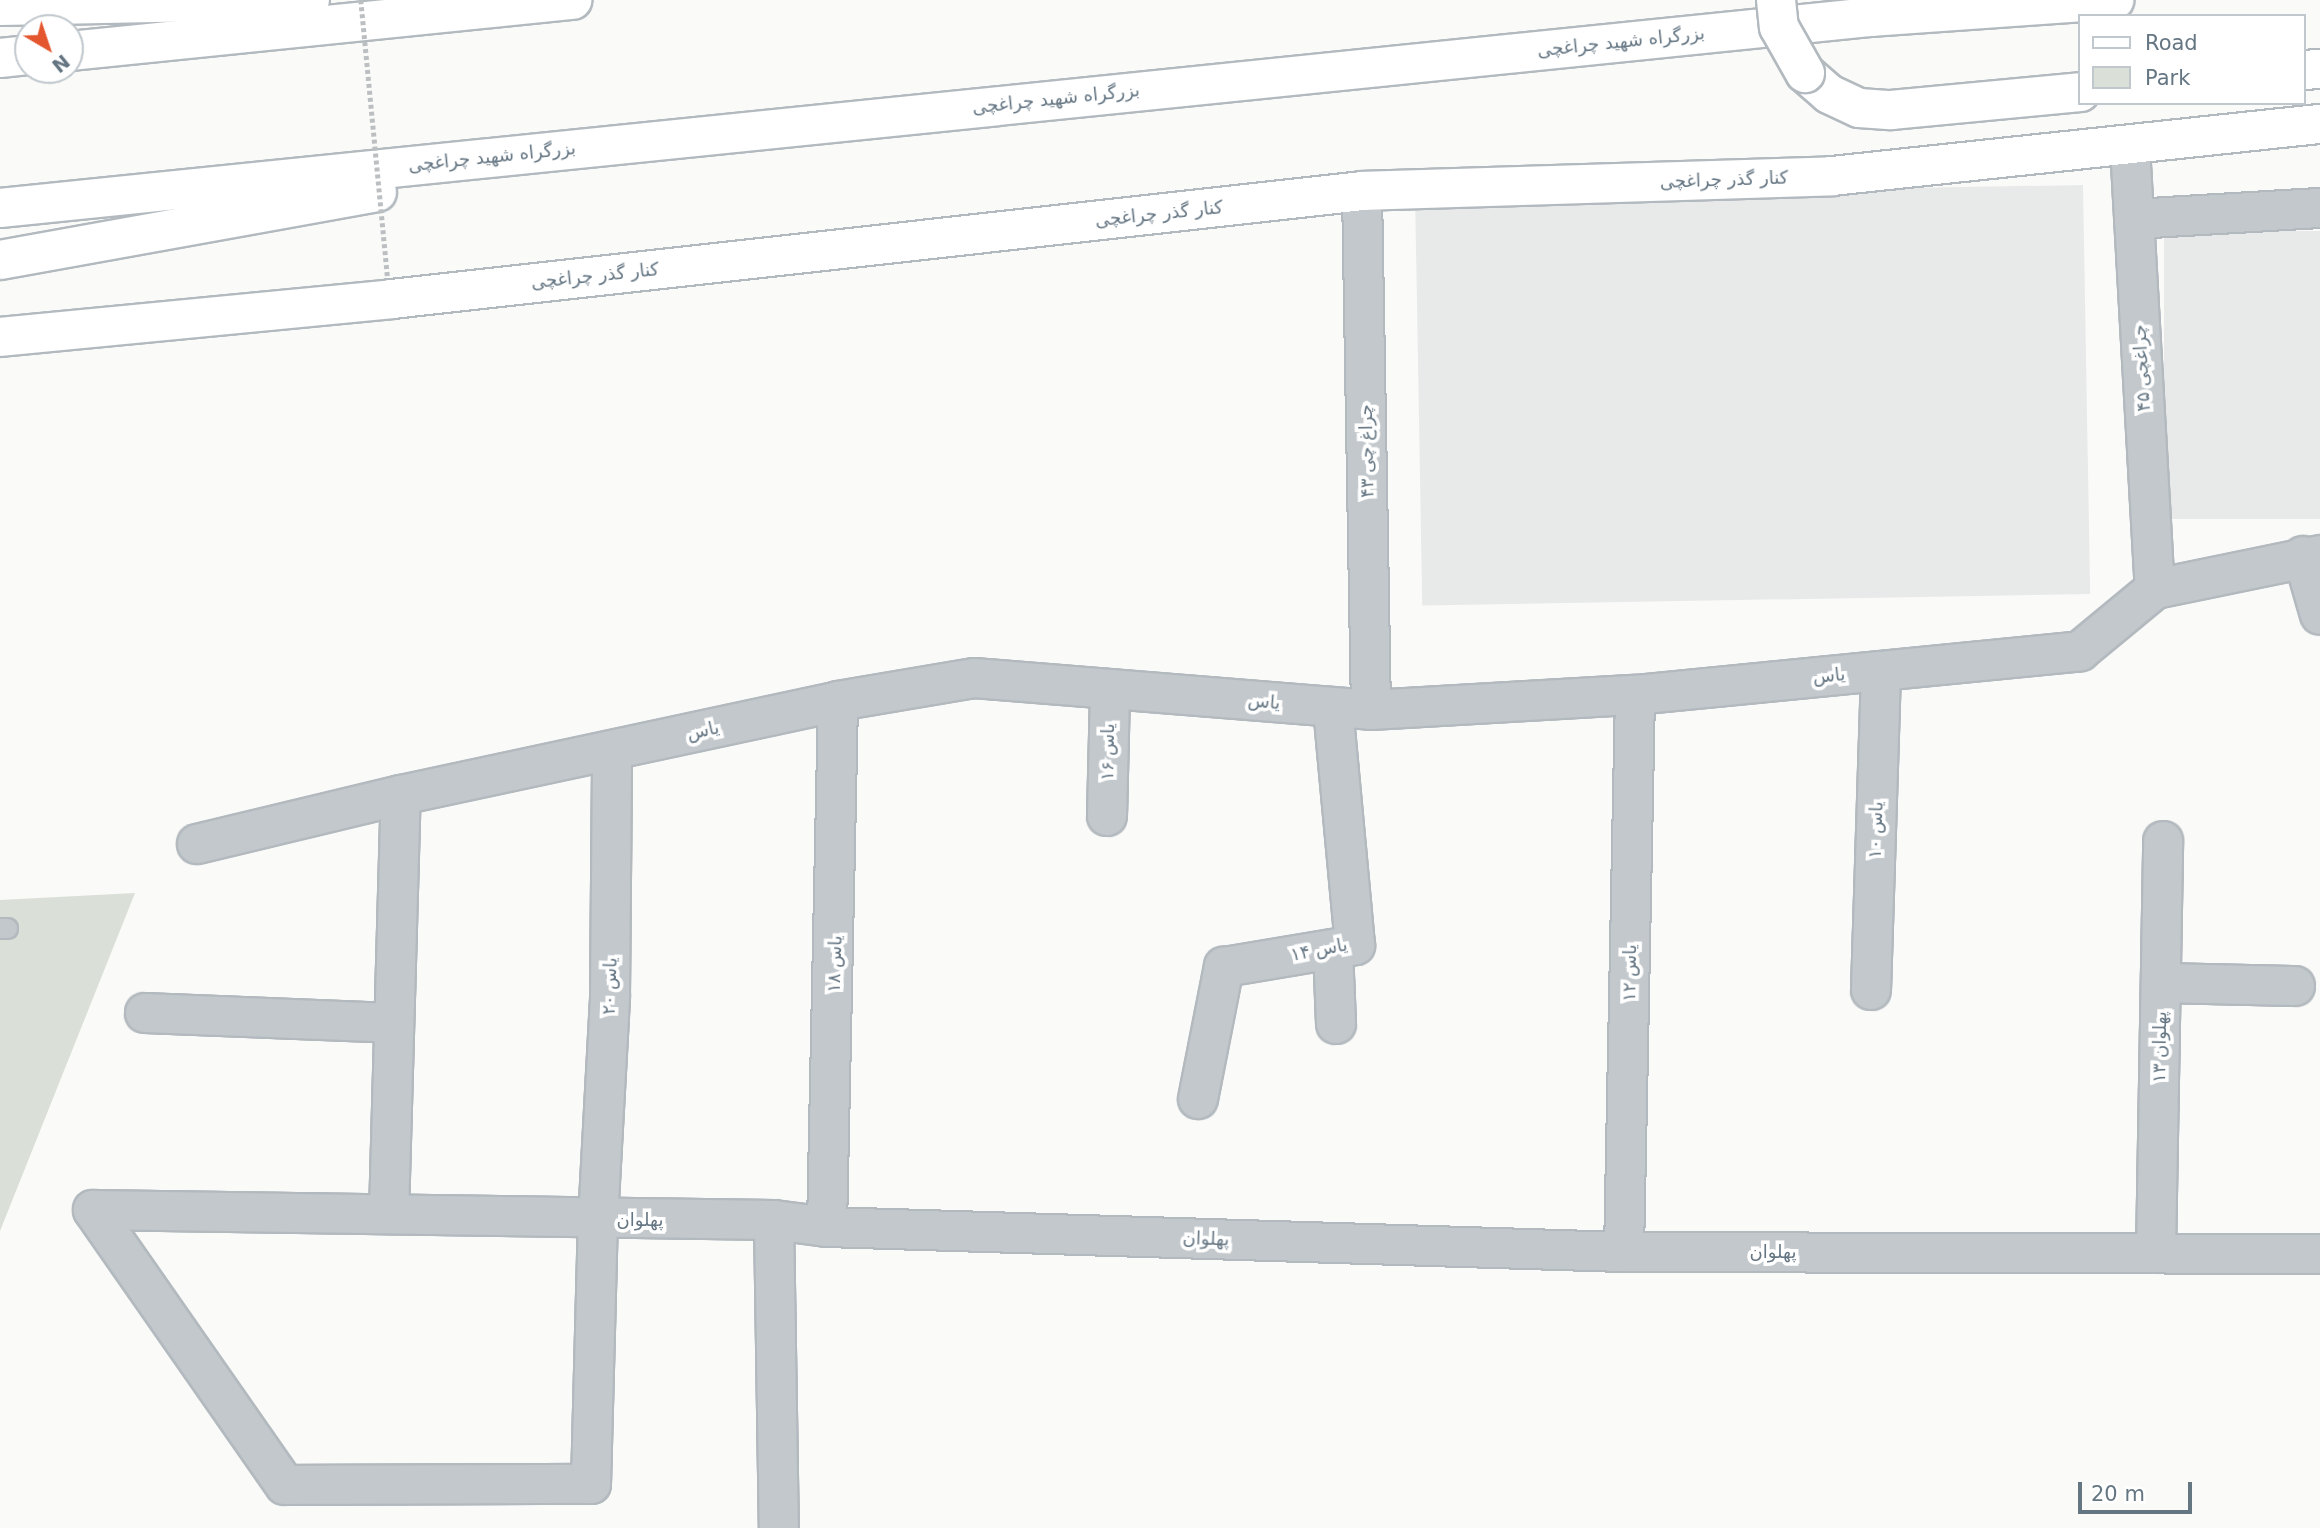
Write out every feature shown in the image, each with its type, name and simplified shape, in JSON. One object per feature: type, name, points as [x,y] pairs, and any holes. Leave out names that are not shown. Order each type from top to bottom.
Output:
[{"type":"main road","points":[[0,6],[310,0]]},
{"type":"main road","points":[[84,50],[572,0]]},
{"type":"main road","points":[[1776,0],[1779,27],[1805,73],[1829,94],[1859,108],[1891,110],[2078,92]]},
{"type":"main road","name":"بزرگراه شهید چراغچی","points":[[0,208],[1871,17],[2114,0]]},
{"type":"main road","name":"کنار گذر چراغچی","points":[[0,337],[392,299],[1362,191],[1832,176],[2320,124]]},
{"type":"main road","points":[[0,260],[671,138]]},
{"type":"street","name":"چراغچی ۴۵","points":[[2130,146],[2155,589]]},
{"type":"street","name":"چراغ چی ۴۳","points":[[1362,191],[1371,710]]},
{"type":"street","points":[[2134,219],[2320,208]]},
{"type":"street","points":[[2311,556],[2320,615]]},
{"type":"street","name":"یاس","points":[[197,844],[401,795],[838,701],[974,678],[1371,710],[1635,695],[2080,652],[2155,589],[2311,556]]},
{"type":"street","name":"یاس ۱۰","points":[[1871,990],[1881,671]]},
{"type":"street","name":"یاس ۱۶","points":[[1107,816],[1110,689]]},
{"type":"street","name":"یاس ۱۲","points":[[1624,1252],[1635,695]]},
{"type":"street","name":"یاس ۱۸","points":[[827,1227],[838,701]]},
{"type":"street","name":"یاس ۱۴","points":[[1198,1100],[1224,967],[1356,945],[1333,708]]},
{"type":"street","name":"یاس ۲۰","points":[[93,1210],[285,1485],[591,1484],[597,1220],[610,995],[612,751]]},
{"type":"street","points":[[389,1214],[391,1023],[401,795]]},
{"type":"street","name":"پهلوان ۱۳","points":[[2156,1254],[2163,841]]},
{"type":"street","points":[[1333,949],[1336,1024]]},
{"type":"street","points":[[2161,984],[2295,986]]},
{"type":"street","points":[[145,1013],[391,1023]]},
{"type":"street","name":"پهلوان","points":[[93,1210],[597,1220],[774,1220],[827,1227],[1624,1252],[2320,1254]]},
{"type":"street","points":[[774,1220],[779,1528]]},
{"type":"path","points":[[361,0],[388,278]]},
{"type":"shaded area","points":[[2083,185],[2090,594],[1422,606],[1415,197]]},
{"type":"shaded area","points":[[2164,231],[2320,231],[2320,519],[2164,519]]},
{"type":"green space","points":[[135,893],[0,1231],[0,900]]}]
